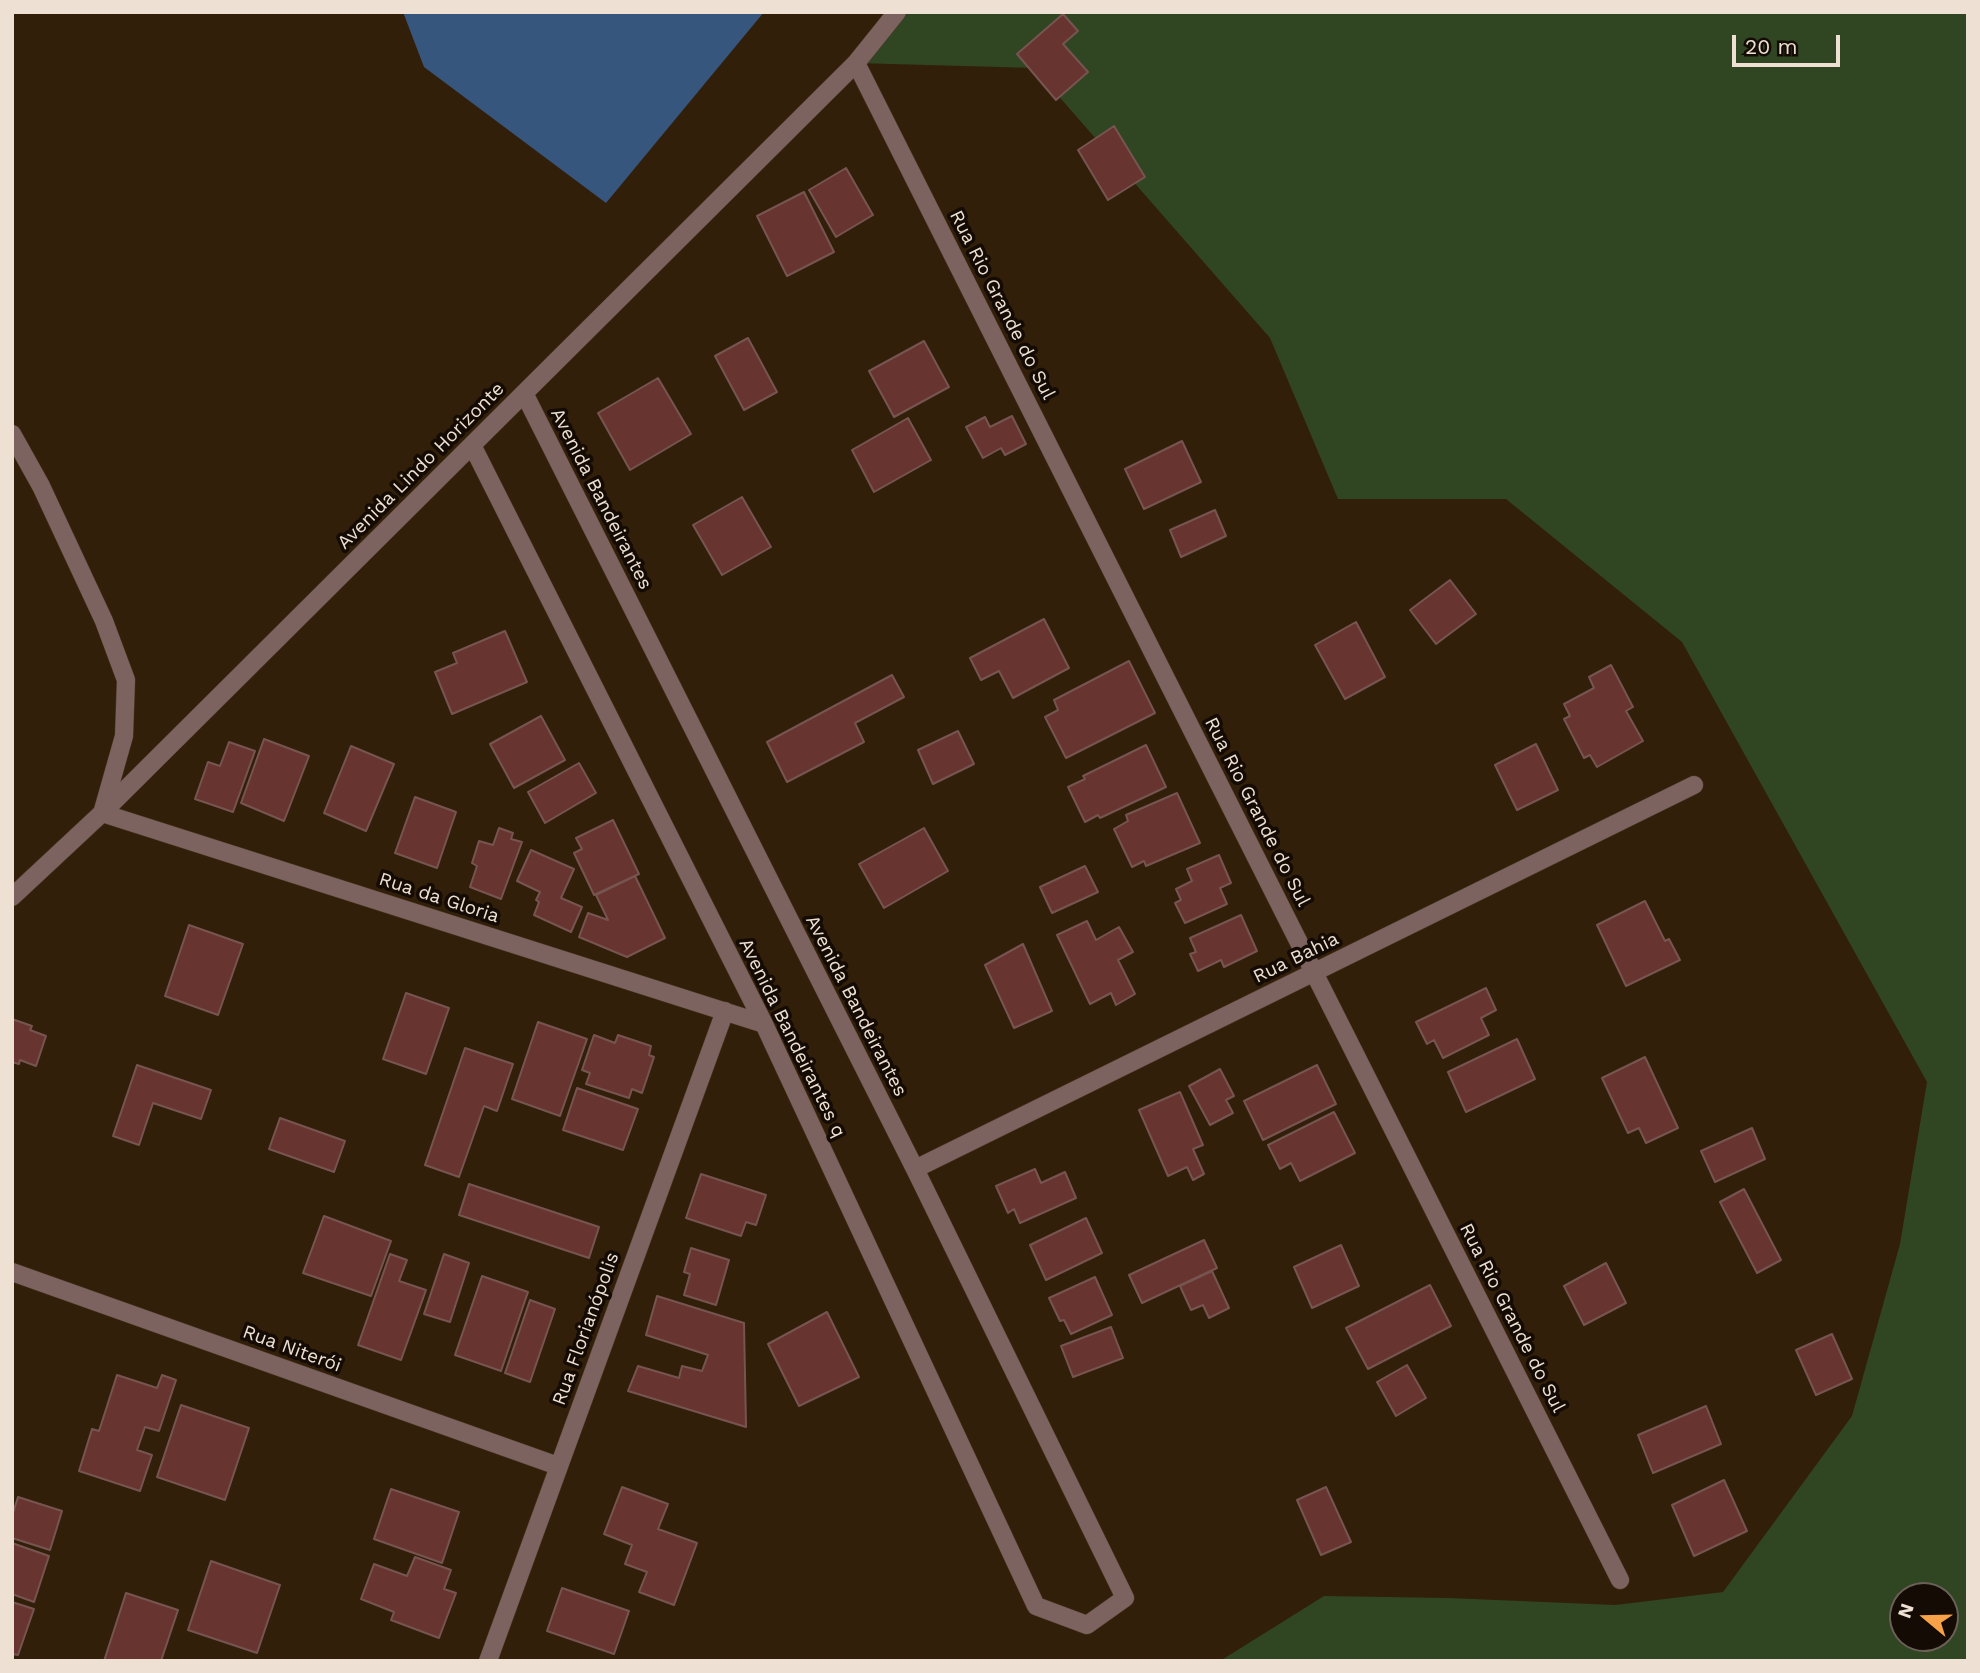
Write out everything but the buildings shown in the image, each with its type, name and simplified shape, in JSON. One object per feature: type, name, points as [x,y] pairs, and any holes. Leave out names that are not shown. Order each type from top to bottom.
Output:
[{"type":"street","name":"Avenida Lindo Horizonte","points":[[12,897],[102,813],[856,63],[897,12]]},
{"type":"street","name":"Rua Rio Grande do Sul","points":[[856,63],[1620,1580]]},
{"type":"street","name":"Avenida Bandeirantes","points":[[524,393],[915,1168],[1125,1598],[1087,1625]]},
{"type":"street","points":[[12,433],[41,486],[104,621],[126,680],[124,736],[102,813]]},
{"type":"street","name":"Avenida Bandeirantes q","points":[[472,445],[764,1024],[1036,1606],[1087,1625]]},
{"type":"street","name":"Rua Bahia","points":[[915,1168],[1695,785]]},
{"type":"street","name":"Rua da Gloria","points":[[102,813],[764,1024]]},
{"type":"street","name":"Rua Florianópolis","points":[[488,1661],[725,1011]]},
{"type":"street","name":"Rua Niterói","points":[[12,1272],[558,1466]]},
{"type":"green space","points":[[897,12],[1968,12],[1968,1661],[1220,1661],[1324,1596],[1615,1605],[1723,1592],[1852,1416],[1900,1244],[1927,1082],[1682,642],[1506,499],[1338,499],[1270,338],[1034,68],[856,63]]},
{"type":"water","points":[[403,12],[764,12],[606,203],[424,67]]}]
